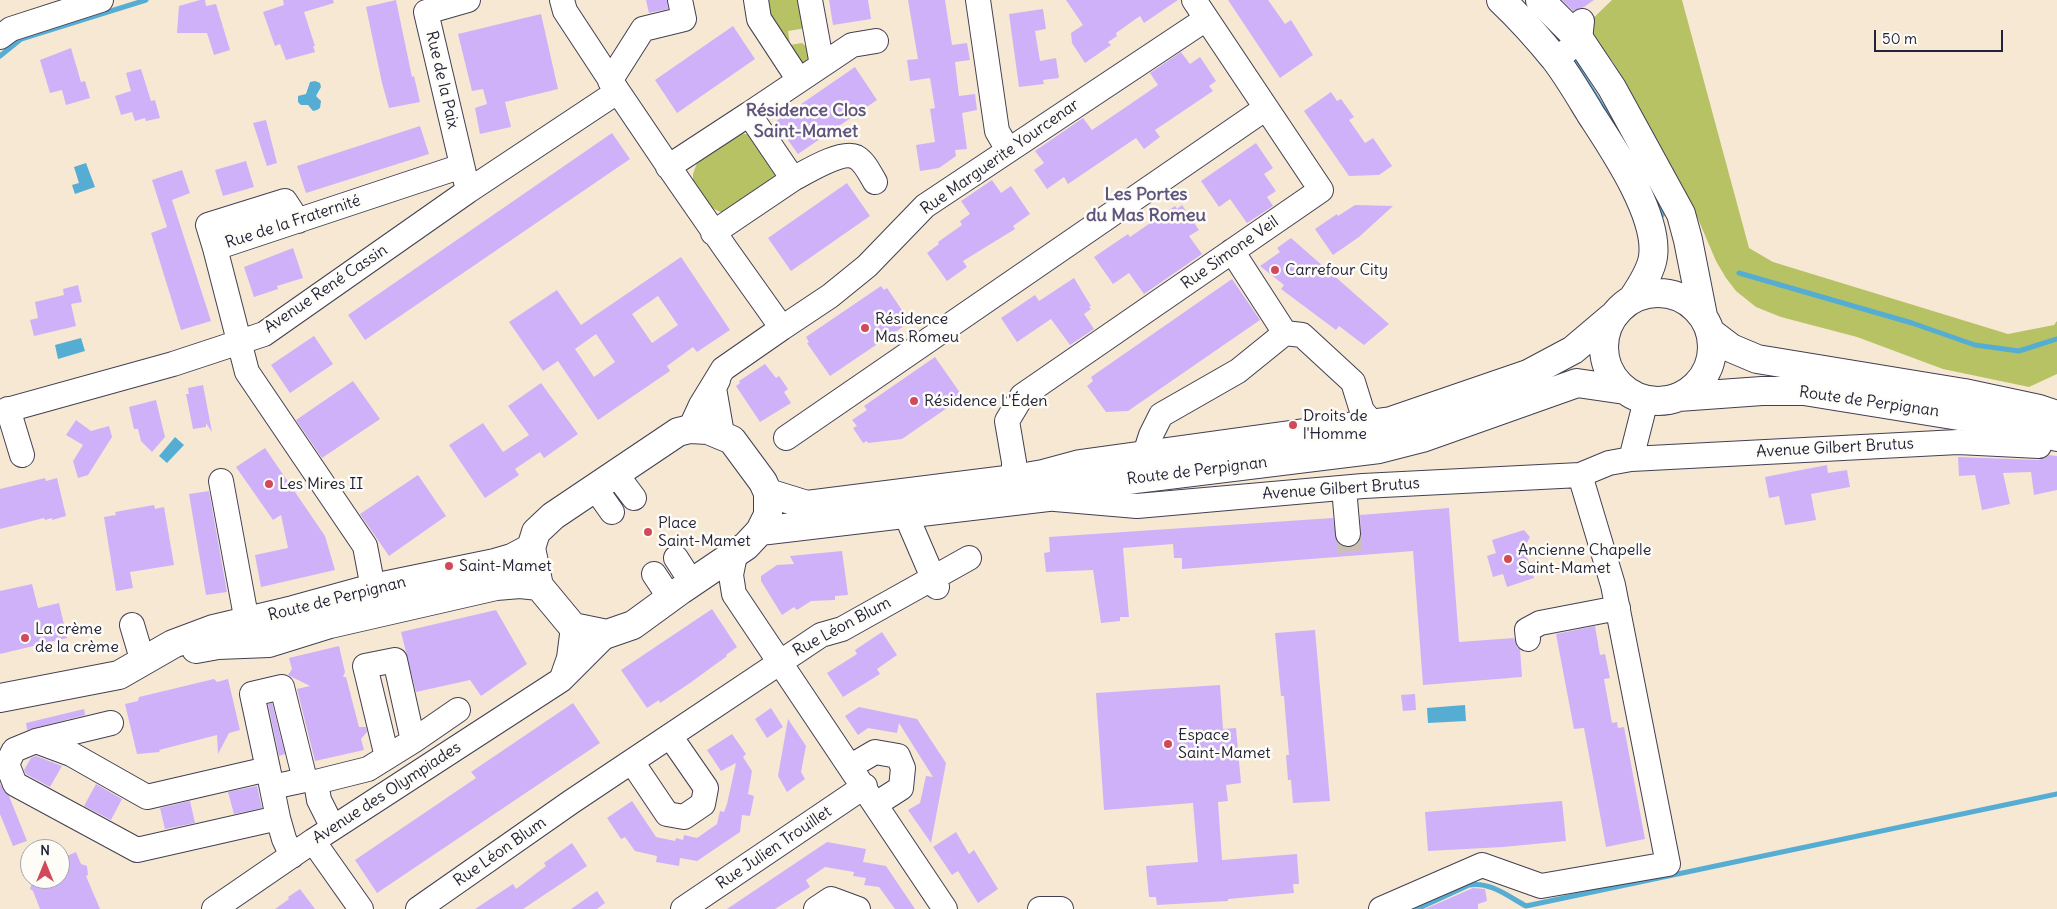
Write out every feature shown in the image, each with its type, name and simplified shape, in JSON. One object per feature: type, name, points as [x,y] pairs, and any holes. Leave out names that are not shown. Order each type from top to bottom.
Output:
[{"type":"main road","points":[[1501,0],[1522,20],[1556,60],[1613,149],[1638,194],[1651,233],[1653,257],[1643,282],[1633,298]]},
{"type":"main road","points":[[1540,0],[1581,31],[1681,214],[1688,240],[1707,324],[1712,348],[1710,363],[1703,378],[1692,389],[1678,397],[1662,401],[1635,395],[1613,379],[1606,364],[1603,348],[1605,332],[1612,317],[1621,306],[1633,298],[1648,293],[1664,292],[1686,300],[1707,324]]},
{"type":"main road","name":"Route de Perpignan","points":[[768,493],[807,505],[1014,479],[1043,474],[1080,464],[1145,454],[1379,423],[1409,415],[1528,374],[1573,350],[1612,317]]},
{"type":"main road","name":"Route de Perpignan","points":[[1707,324],[1731,348],[1757,359],[1964,393],[2057,414]]},
{"type":"main road","name":"Route de Perpignan","points":[[760,531],[1048,497],[1119,481],[1379,448],[1422,438],[1577,384],[1635,395]]},
{"type":"main road","name":"Route de Perpignan","points":[[1678,397],[1762,391],[1804,391],[1996,422],[2048,442]]},
{"type":"main road","points":[[690,429],[708,430],[722,434],[732,440],[763,482],[768,493],[768,515],[760,531],[735,555],[633,625],[607,634],[573,628],[539,586],[531,548],[536,532],[553,516],[678,432],[690,429]]},
{"type":"main road","name":"Route de Perpignan","points":[[0,698],[119,675],[173,644],[214,629],[374,588],[495,563],[512,558],[531,548]]},
{"type":"main road","name":"Route de Perpignan","points":[[144,661],[218,645],[269,644],[330,624],[496,586],[520,584],[539,586]]},
{"type":"street","points":[[0,37],[11,29],[102,0]]},
{"type":"street","name":"Rue de la Paix","points":[[468,0],[426,12],[468,191]]},
{"type":"street","points":[[562,0],[565,11],[668,167],[782,328]]},
{"type":"street","points":[[614,86],[643,29],[684,19],[680,0]]},
{"type":"street","points":[[756,0],[759,19],[799,80]]},
{"type":"street","points":[[810,0],[822,65]]},
{"type":"street","points":[[978,0],[997,131],[1008,150]]},
{"type":"street","name":"Rue Marguerite Yourcenar","points":[[723,369],[830,296],[867,266],[925,206],[1008,150],[1200,9]]},
{"type":"street","name":"Rue Simone Veil","points":[[1014,479],[1014,462],[1007,422],[1022,396],[1321,190],[1200,9]]},
{"type":"street","points":[[1556,60],[1581,31]]},
{"type":"street","points":[[668,167],[852,45],[876,41]]},
{"type":"street","name":"Avenue René Cassin","points":[[4,411],[173,364],[240,340],[264,334],[614,86]]},
{"type":"street","points":[[786,438],[1266,108]]},
{"type":"street","points":[[749,114],[793,179]]},
{"type":"street","points":[[713,233],[793,179],[825,163],[847,156],[856,157],[863,163],[875,182]]},
{"type":"street","name":"Rue de la Fraternité","points":[[374,588],[365,546],[247,372],[215,248],[462,166]]},
{"type":"street","points":[[1232,251],[1285,333]]},
{"type":"street","points":[[1145,454],[1151,435],[1161,415],[1238,372],[1285,333],[1302,335],[1352,382],[1362,411],[1368,419],[1379,423]]},
{"type":"street","points":[[690,429],[700,405],[723,369]]},
{"type":"street","points":[[722,434],[714,388],[723,369]]},
{"type":"street","points":[[1631,458],[1635,395]]},
{"type":"street","points":[[4,411],[22,454]]},
{"type":"street","name":"Avenue Gilbert Brutus","points":[[1048,497],[1137,506],[1344,488],[1580,475],[1609,463],[1631,458],[1958,442],[2048,442]]},
{"type":"street","points":[[1381,909],[1482,865],[1541,886],[1668,864],[1613,585],[1580,475]]},
{"type":"street","points":[[221,481],[247,622]]},
{"type":"street","points":[[605,481],[634,498]]},
{"type":"street","points":[[605,481],[612,512]]},
{"type":"street","points":[[1344,488],[1348,534]]},
{"type":"street","points":[[906,515],[935,582]]},
{"type":"street","points":[[734,594],[731,575],[735,555]]},
{"type":"street","points":[[676,558],[694,582],[702,579],[720,584],[734,594],[945,909]]},
{"type":"street","name":"Rue Léon Blum","points":[[418,909],[780,661],[821,635],[842,630],[935,582],[969,558]]},
{"type":"street","points":[[654,574],[670,598]]},
{"type":"street","points":[[1528,640],[1528,630],[1540,623],[1618,608]]},
{"type":"street","points":[[132,625],[144,661]]},
{"type":"street","points":[[561,680],[569,658],[573,628]]},
{"type":"street","name":"Avenue des Olympiades","points":[[214,909],[313,841],[561,680],[607,634]]},
{"type":"street","points":[[387,757],[366,666],[395,660],[413,741]]},
{"type":"street","points":[[292,856],[284,839],[278,818],[252,694],[282,687],[310,781],[333,828]]},
{"type":"street","points":[[36,741],[71,754],[147,797],[270,778],[310,781],[368,769],[458,710]]},
{"type":"street","points":[[111,723],[36,741],[14,750],[7,764],[15,784],[137,850],[278,818]]},
{"type":"street","points":[[632,762],[667,814],[684,817],[703,804],[706,788],[670,736]]},
{"type":"street","points":[[851,766],[875,752],[898,756],[903,768],[901,788],[870,795]]},
{"type":"street","name":"Rue Julien Trouillet","points":[[683,909],[870,795]]},
{"type":"street","points":[[313,841],[361,909]]},
{"type":"street","points":[[816,909],[831,899],[858,909]]},
{"type":"street","points":[[1040,909],[1062,909]]},
{"type":"green space","points":[[767,0],[802,0],[806,28],[788,31],[790,45],[802,43],[809,49],[810,63],[802,66],[773,27]]},
{"type":"green space","points":[[1612,0],[1682,0],[1749,248],[1773,262],[2008,334],[2054,325],[2057,321],[2057,374],[2029,387],[1943,369],[1857,337],[1781,317],[1756,307],[1736,291],[1716,261],[1693,207],[1613,62],[1584,27]]},
{"type":"green space","points":[[742,133],[753,136],[776,172],[774,179],[764,192],[727,213],[721,212],[711,207],[704,199],[693,183],[693,174],[698,160]]},
{"type":"water","points":[[310,82],[320,83],[321,87],[316,96],[321,101],[320,108],[313,111],[308,105],[301,105],[298,102],[298,96],[306,94]]},
{"type":"water","points":[[86,163],[95,187],[75,194],[72,185],[79,183],[74,167]]},
{"type":"water","points":[[81,338],[85,351],[58,359],[55,345]]},
{"type":"water","points":[[175,437],[184,445],[167,463],[159,456]]},
{"type":"water","points":[[1465,705],[1466,721],[1428,723],[1427,708]]},
{"type":"building","points":[[205,0],[206,6],[216,4],[230,50],[214,55],[207,33],[177,33],[179,6]]},
{"type":"building","points":[[283,0],[333,0],[334,3],[304,12],[315,46],[313,46],[315,52],[286,60],[280,44],[275,46],[263,12],[284,5]]},
{"type":"building","points":[[396,0],[412,77],[414,76],[420,102],[389,108],[366,7]]},
{"type":"building","points":[[646,0],[667,0],[668,9],[649,13]]},
{"type":"building","points":[[829,0],[868,0],[871,19],[833,25]]},
{"type":"building","points":[[908,0],[945,0],[952,45],[967,43],[970,60],[955,62],[959,96],[975,94],[977,110],[962,113],[967,149],[955,150],[956,156],[939,168],[920,171],[916,145],[935,142],[930,109],[935,108],[930,78],[910,81],[907,60],[918,59]]},
{"type":"building","points":[[1066,0],[1178,0],[1144,23],[1140,16],[1116,33],[1117,36],[1108,42],[1111,45],[1085,63],[1072,43],[1071,33],[1083,25]]},
{"type":"building","points":[[1228,0],[1268,0],[1285,24],[1291,20],[1313,55],[1280,78]]},
{"type":"building","points":[[1562,0],[1594,0],[1584,7],[1573,11]]},
{"type":"building","points":[[1043,9],[1046,29],[1035,31],[1040,61],[1056,58],[1059,78],[1043,80],[1044,84],[1019,87],[1009,14]]},
{"type":"building","points":[[541,14],[558,89],[505,102],[511,127],[480,134],[475,108],[487,104],[483,89],[472,91],[458,34]]},
{"type":"building","points":[[733,26],[755,59],[677,113],[655,80]]},
{"type":"building","points":[[71,48],[81,82],[85,81],[90,98],[66,105],[62,90],[50,93],[40,60]]},
{"type":"building","points":[[1181,52],[1190,64],[1200,57],[1216,81],[1209,86],[1213,91],[1155,130],[1160,137],[1144,149],[1136,138],[1068,184],[1064,177],[1047,189],[1034,170],[1044,163],[1035,151],[1083,118],[1092,130],[1126,107],[1158,85],[1150,73]]},
{"type":"building","points":[[855,67],[877,100],[798,154],[775,122]]},
{"type":"building","points":[[141,69],[151,101],[155,100],[160,118],[146,121],[145,118],[135,121],[132,112],[121,115],[115,96],[131,91],[126,73]]},
{"type":"building","points":[[1331,92],[1337,101],[1341,99],[1354,117],[1349,120],[1365,143],[1373,138],[1392,166],[1379,175],[1349,176],[1304,111]]},
{"type":"building","points":[[266,120],[277,163],[267,166],[253,123]]},
{"type":"building","points":[[420,126],[429,154],[306,193],[297,166]]},
{"type":"building","points":[[612,133],[630,159],[365,340],[348,315]]},
{"type":"building","points":[[1256,143],[1273,168],[1264,174],[1276,191],[1267,197],[1273,206],[1247,223],[1230,199],[1219,207],[1201,181]]},
{"type":"building","points":[[246,161],[254,187],[223,196],[215,170]]},
{"type":"building","points":[[182,170],[190,193],[172,200],[211,321],[181,330],[151,233],[167,227],[152,180]]},
{"type":"building","points":[[992,180],[1001,193],[1011,186],[1030,214],[1013,226],[1015,229],[963,261],[967,267],[947,281],[927,253],[939,244],[938,242],[962,225],[960,221],[970,214],[961,201]]},
{"type":"building","points":[[847,183],[870,216],[791,271],[768,238]]},
{"type":"building","points":[[1182,205],[1199,230],[1189,236],[1202,254],[1144,294],[1129,273],[1113,284],[1094,257],[1128,234],[1130,237],[1175,206],[1177,209]]},
{"type":"building","points":[[1355,205],[1393,206],[1359,237],[1333,255],[1315,229],[1337,214],[1338,216]]},
{"type":"building","points":[[1291,238],[1389,324],[1364,345],[1339,326],[1336,330],[1281,289],[1284,285],[1260,266],[1280,252],[1277,248]]},
{"type":"building","points":[[293,248],[303,278],[277,286],[278,289],[254,297],[244,267]]},
{"type":"building","points":[[681,257],[730,330],[697,352],[693,347],[667,366],[670,371],[598,420],[558,361],[543,371],[509,322],[557,290],[581,325]],"holes":[[[658,296],[678,325],[652,343],[632,314]],[[596,334],[615,362],[594,377],[575,349]]]},
{"type":"building","points":[[1074,278],[1091,306],[1089,307],[1091,309],[1084,314],[1094,329],[1070,345],[1051,319],[1017,342],[1001,318],[1035,295],[1039,301]]},
{"type":"building","points":[[1232,279],[1260,320],[1128,411],[1106,412],[1087,386],[1093,381],[1091,377]]},
{"type":"building","points":[[78,285],[82,302],[71,304],[76,326],[34,336],[30,320],[38,318],[35,302],[64,295],[63,289]]},
{"type":"building","name":"Résidence Mas Romeu","points":[[881,286],[884,290],[887,288],[910,322],[830,376],[807,343],[809,342],[806,337]]},
{"type":"building","points":[[314,336],[333,364],[290,393],[271,365]]},
{"type":"building","name":"Résidence L'Éden","points":[[935,357],[963,397],[902,439],[868,443],[867,441],[863,443],[853,428],[857,426],[852,420],[867,410],[864,406]]},
{"type":"building","points":[[765,364],[776,378],[779,376],[788,389],[784,392],[791,403],[760,422],[736,386],[740,383],[739,381]]},
{"type":"building","points":[[353,381],[380,419],[322,458],[296,420]]},
{"type":"building","points":[[541,383],[578,434],[544,458],[540,452],[515,469],[519,475],[485,498],[449,445],[483,423],[503,452],[529,435],[508,406]]},
{"type":"building","points":[[203,385],[212,432],[206,423],[206,427],[193,429],[186,394],[189,394],[188,388]]},
{"type":"building","points":[[156,400],[165,437],[152,452],[141,441],[138,429],[134,429],[129,407]]},
{"type":"building","points":[[76,420],[91,431],[109,426],[112,437],[88,475],[78,478],[73,461],[83,445],[66,435]]},
{"type":"building","points":[[265,448],[325,536],[335,570],[261,587],[255,555],[288,548],[281,515],[273,520],[236,467]]},
{"type":"building","points":[[2049,455],[2057,456],[2057,490],[2034,495],[2031,472],[2003,473],[2010,504],[1982,510],[1975,475],[1959,476],[1958,457],[2038,460]]},
{"type":"building","points":[[1827,465],[1828,473],[1847,470],[1850,487],[1811,494],[1816,520],[1785,525],[1779,496],[1769,498],[1765,477]]},
{"type":"building","points":[[418,475],[446,516],[389,556],[360,514]]},
{"type":"building","points":[[45,478],[46,481],[57,478],[66,516],[52,520],[52,518],[45,520],[44,518],[0,529],[0,489]]},
{"type":"building","points":[[209,491],[227,592],[206,595],[189,494]]},
{"type":"building","points":[[154,505],[155,509],[164,507],[174,565],[130,572],[133,588],[116,591],[104,517],[116,515],[115,512]]},
{"type":"building","points":[[1449,508],[1459,642],[1514,638],[1517,647],[1520,649],[1522,677],[1423,685],[1413,551],[1182,569],[1182,558],[1174,558],[1173,544],[1123,548],[1129,617],[1120,617],[1120,621],[1101,623],[1093,570],[1046,572],[1044,553],[1050,552],[1049,537],[1333,518],[1337,541],[1342,546],[1349,548],[1356,545],[1361,539],[1360,515]]},
{"type":"building","name":"Ancienne Chapelle Saint-Mamet","points":[[1524,530],[1530,537],[1524,548],[1534,578],[1507,587],[1503,574],[1493,577],[1487,556],[1496,553],[1492,540]]},
{"type":"building","points":[[842,551],[848,595],[835,596],[835,600],[811,601],[797,610],[794,607],[782,615],[761,581],[761,576],[777,565],[794,564],[790,556]]},
{"type":"building","points":[[32,584],[38,608],[59,603],[67,638],[0,654],[0,591]]},
{"type":"building","points":[[712,609],[737,647],[690,683],[660,703],[659,700],[647,708],[621,670]]},
{"type":"building","points":[[496,610],[527,664],[481,696],[470,680],[416,692],[401,632]]},
{"type":"building","points":[[1595,626],[1600,655],[1605,654],[1610,678],[1604,679],[1612,723],[1617,722],[1618,728],[1624,727],[1645,839],[1606,847],[1584,728],[1574,729],[1556,634]]},
{"type":"building","points":[[1315,630],[1330,801],[1293,803],[1291,780],[1288,780],[1286,755],[1289,755],[1284,696],[1281,696],[1275,633]]},
{"type":"building","points":[[882,632],[897,655],[877,669],[880,674],[843,697],[827,673],[857,654],[855,650]]},
{"type":"building","points":[[339,646],[345,672],[343,677],[346,677],[359,727],[366,727],[367,732],[361,739],[364,750],[315,761],[297,689],[310,686],[288,675],[292,669],[289,658]]},
{"type":"building","points":[[214,679],[217,682],[228,679],[240,730],[229,733],[218,754],[217,735],[159,750],[160,752],[137,754],[125,704],[138,701],[139,697]]},
{"type":"building","name":"Espace Saint-Mamet","points":[[1220,685],[1223,729],[1236,728],[1241,783],[1226,785],[1228,801],[1218,802],[1222,860],[1297,854],[1299,884],[1293,884],[1294,893],[1228,899],[1228,901],[1157,905],[1156,897],[1149,897],[1146,866],[1198,862],[1193,803],[1104,810],[1096,693]]},
{"type":"building","points":[[1415,694],[1416,710],[1403,711],[1401,695]]},
{"type":"building","points":[[272,703],[285,754],[279,756],[268,704]]},
{"type":"building","points":[[573,703],[600,743],[377,893],[355,860],[476,778],[471,772]]},
{"type":"building","points":[[859,707],[917,719],[946,763],[931,843],[908,810],[920,803],[926,776],[933,777],[899,723],[897,733],[868,728],[858,735],[845,716]]},
{"type":"building","points":[[771,708],[783,727],[767,738],[755,719]]},
{"type":"building","points":[[84,709],[85,715],[27,730],[26,723]]},
{"type":"building","points":[[788,719],[806,746],[801,772],[805,779],[787,792],[778,776]]},
{"type":"building","points":[[732,734],[746,754],[743,757],[752,771],[748,794],[754,796],[750,816],[742,815],[740,832],[697,861],[680,858],[679,866],[656,862],[657,856],[635,851],[625,837],[621,839],[607,818],[632,801],[656,837],[675,841],[676,838],[683,840],[684,835],[697,838],[717,824],[720,811],[724,812],[727,804],[736,763],[721,771],[707,750]]},
{"type":"building","points":[[36,756],[62,766],[50,787],[26,774],[24,770],[31,758]]},
{"type":"building","points":[[0,784],[9,796],[26,839],[20,839],[20,844],[13,846],[0,814]]},
{"type":"building","points":[[96,784],[122,799],[111,820],[84,806]]},
{"type":"building","points":[[257,786],[262,808],[234,814],[228,792]]},
{"type":"building","points":[[190,801],[195,823],[165,829],[160,808]]},
{"type":"building","points":[[1562,801],[1566,841],[1428,851],[1425,812]]},
{"type":"building","points":[[956,832],[969,854],[974,850],[998,889],[978,903],[958,871],[952,875],[933,847]]},
{"type":"building","points":[[827,842],[866,849],[863,862],[886,866],[915,909],[895,909],[879,887],[864,885],[866,878],[853,876],[854,872],[825,867],[806,880],[810,887],[775,909],[727,909]]},
{"type":"building","points":[[572,843],[587,866],[568,879],[523,909],[475,909],[513,884],[516,889],[546,866],[544,863]]},
{"type":"building","points":[[76,852],[81,864],[87,866],[88,875],[86,876],[100,909],[40,909],[33,891],[30,889],[70,889],[70,855]]},
{"type":"building","points":[[1473,888],[1485,889],[1487,901],[1478,904],[1478,909],[1425,909]]},
{"type":"building","points":[[300,889],[315,909],[275,909],[289,899],[288,897]]},
{"type":"building","points":[[597,891],[605,903],[597,909],[571,909]]},
{"type":"waterway","points":[[0,56],[21,39],[146,0]]},
{"type":"waterway","points":[[1537,18],[1564,46]]},
{"type":"waterway","points":[[1570,55],[1612,122]]},
{"type":"waterway","points":[[1655,202],[1662,215]]},
{"type":"waterway","points":[[1739,273],[1912,323],[1975,345],[2019,351],[2057,339]]},
{"type":"waterway","points":[[1417,909],[1469,885],[1477,884],[1499,891],[1526,906],[2057,794]]},
{"type":"tunnel","points":[[1348,534],[1350,552]]},
{"type":"place","name":"Carrefour City","points":[[1275,270]]},
{"type":"place","name":"Résidence Mas Romeu","points":[[865,328]]},
{"type":"place","name":"Résidence L'Éden","points":[[914,401]]},
{"type":"place","name":"Droits de l'Homme","points":[[1293,425]]},
{"type":"place","name":"Les Mires II","points":[[269,484]]},
{"type":"place","name":"Place Saint-Mamet","points":[[648,532]]},
{"type":"place","name":"Ancienne Chapelle Saint-Mamet","points":[[1508,559]]},
{"type":"place","name":"Saint-Mamet","points":[[449,566]]},
{"type":"place","name":"La crème de la crème","points":[[25,638]]},
{"type":"place","name":"Espace Saint-Mamet","points":[[1168,744]]},
{"type":"district","name":"Résidence Clos Saint-Mamet","points":[[806,121]]},
{"type":"district","name":"Les Portes du Mas Romeu","points":[[1146,205]]}]
